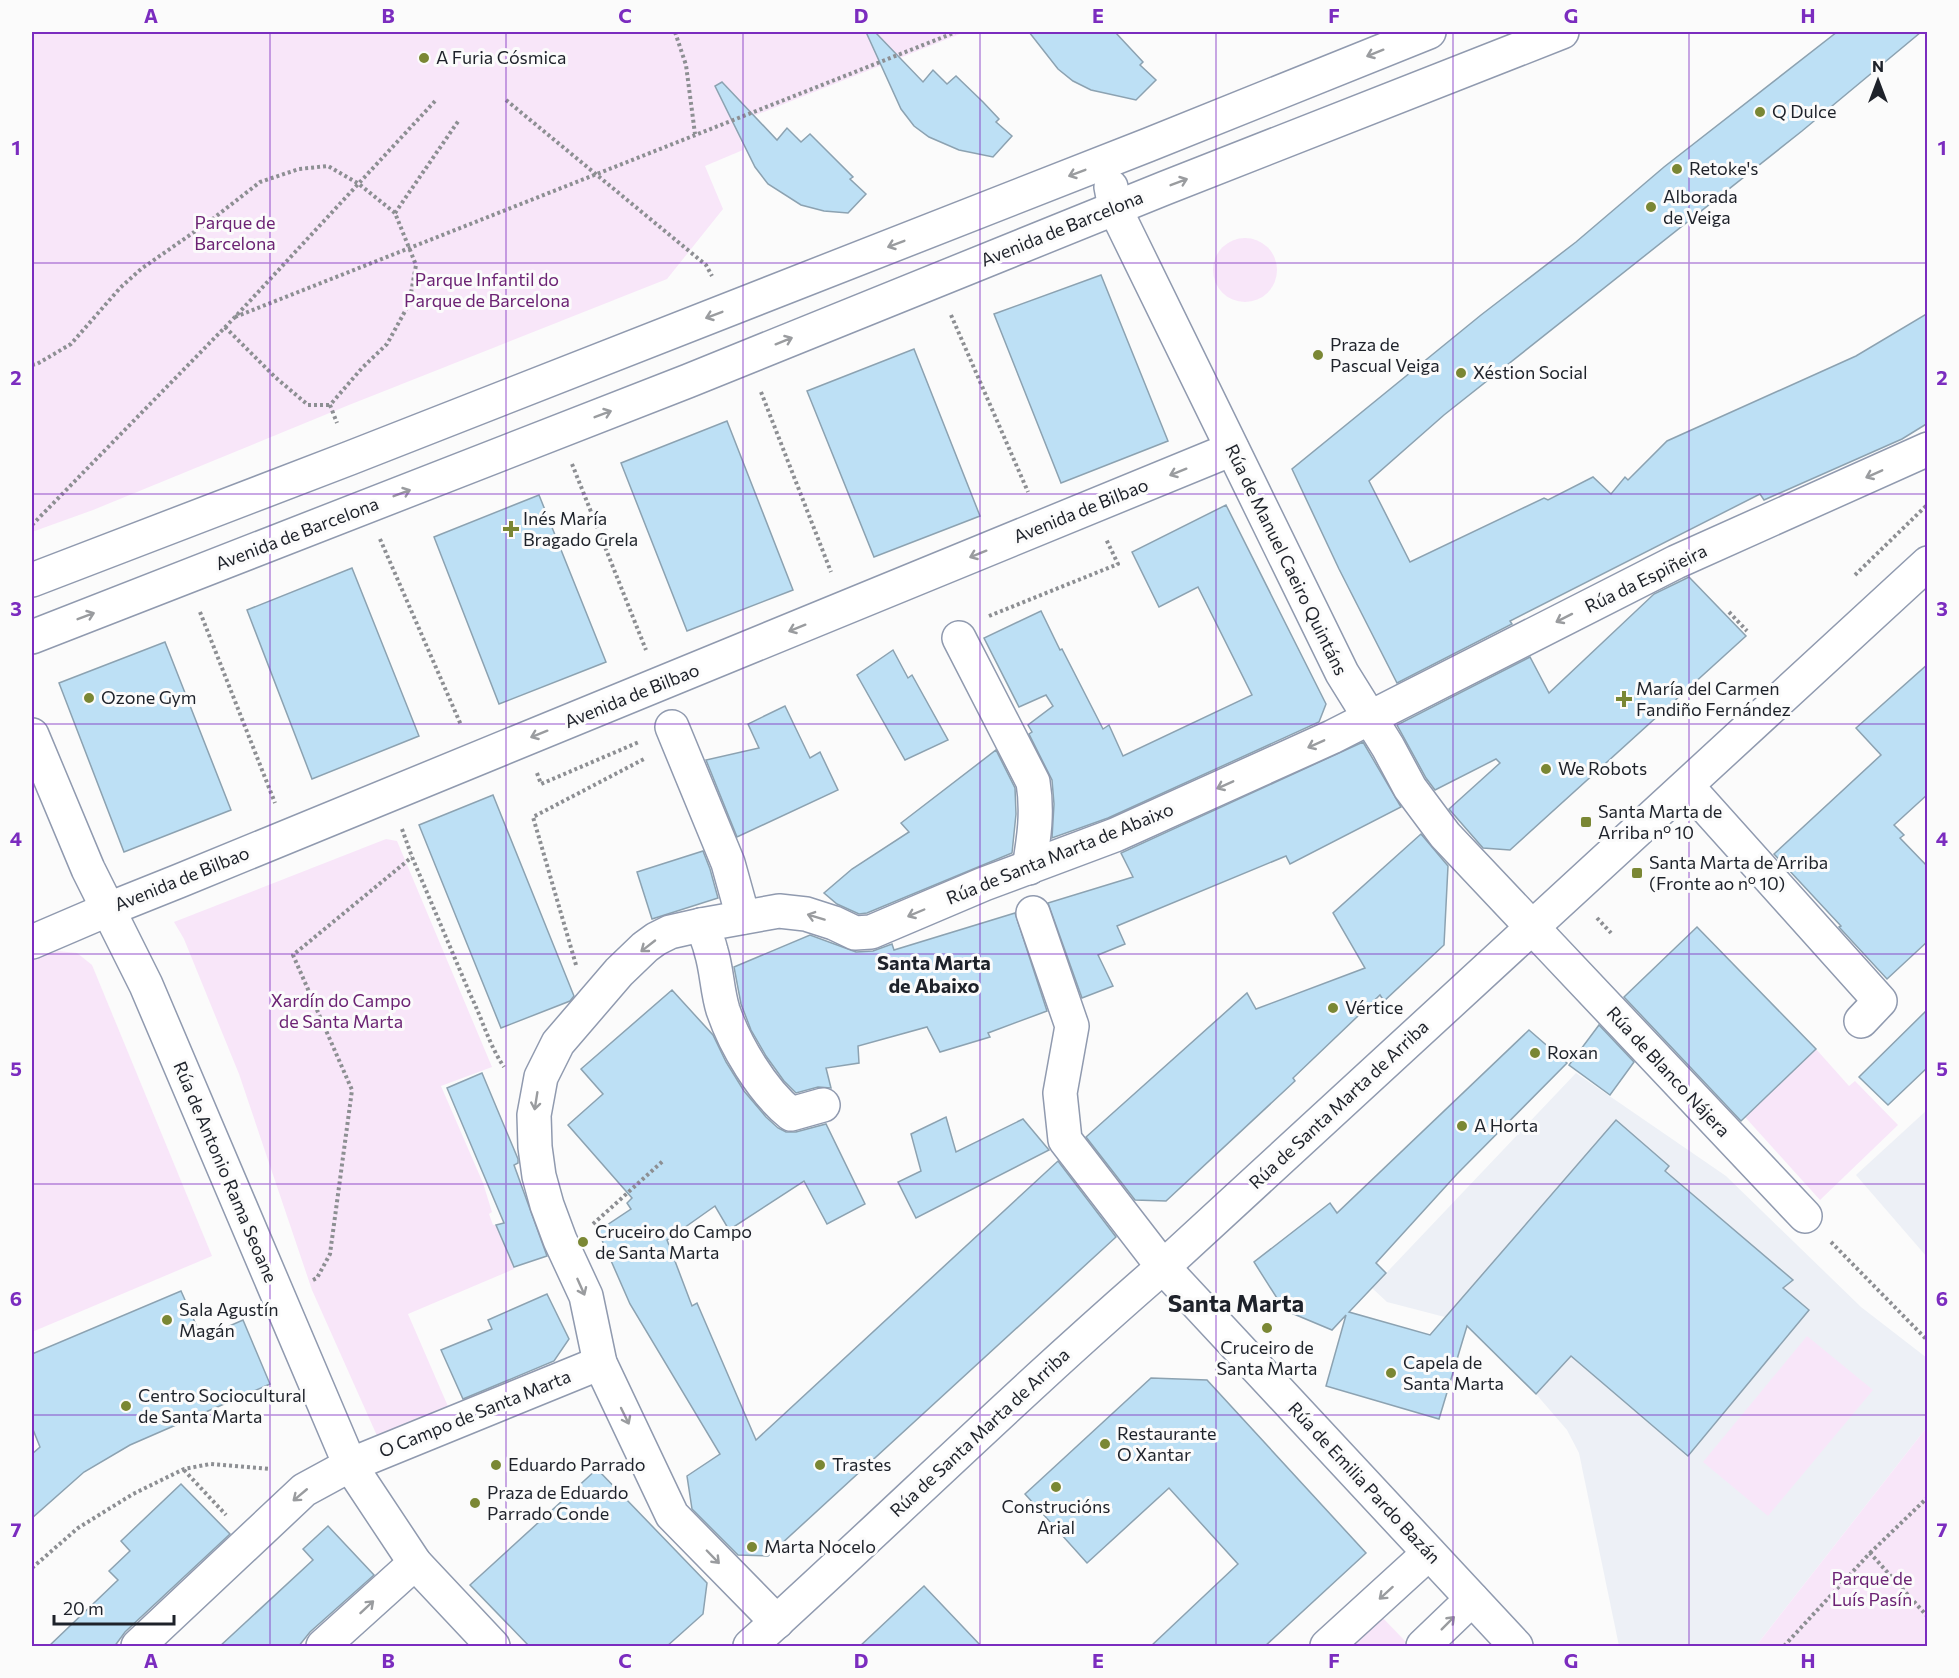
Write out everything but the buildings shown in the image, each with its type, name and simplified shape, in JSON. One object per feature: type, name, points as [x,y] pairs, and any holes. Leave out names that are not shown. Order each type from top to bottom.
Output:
[{"type":"street","points":[[32,580],[351,458],[1430,32]]},
{"type":"street","name":"Avenida de Barcelona","points":[[32,637],[563,429],[1562,32]]},
{"type":"street","name":"Rúa de Manuel Caeiro Quintáns","points":[[1117,157],[1111,179],[1111,193],[1115,208],[1342,673],[1427,813],[1531,927]]},
{"type":"street","points":[[544,381],[563,429]]},
{"type":"street","name":"Avenida de Bilbao","points":[[32,942],[1232,449]]},
{"type":"street","name":"Rúa da Espiñeira","points":[[1368,718],[1676,562],[1928,449]]},
{"type":"street","name":"Rúa de Santa Marta de Arriba","points":[[750,1647],[938,1470],[1163,1267],[1928,563]]},
{"type":"street","points":[[959,638],[1033,782],[1037,802],[1037,822],[1029,868]]},
{"type":"street","name":"Rúa de Santa Marta de Abaixo","points":[[701,925],[779,911],[797,913],[834,923],[855,933],[871,932],[984,884],[1115,834],[1332,737],[1368,718]]},
{"type":"street","name":"Rúa de Antonio Rama Seoane","points":[[32,735],[88,868],[146,985],[350,1465],[415,1563],[493,1647]]},
{"type":"street","points":[[666,736],[728,863],[743,917]]},
{"type":"street","points":[[1687,786],[1881,1001],[1861,1021]]},
{"type":"street","name":"Rúa de Emilia Pardo Bazán","points":[[1033,913],[1072,1026],[1060,1094],[1065,1140],[1163,1267],[1516,1647]]},
{"type":"street","points":[[777,1622],[672,1515],[600,1363],[586,1296],[560,1240],[539,1176],[534,1115],[537,1090],[547,1061],[558,1043],[589,1006],[645,947],[670,932],[701,925],[711,951],[724,1011],[753,1069],[780,1106],[791,1114],[823,1105]]},
{"type":"street","name":"Rúa de Blanco Nájera","points":[[1531,927],[1805,1216]]},
{"type":"street","name":"O Campo de Santa Marta","points":[[138,1647],[304,1491],[350,1465],[600,1363]]},
{"type":"street","points":[[1327,1647],[1429,1553]]},
{"type":"street","points":[[323,1647],[415,1563]]},
{"type":"street","points":[[1424,1647],[1472,1599]]},
{"type":"path","points":[[675,32],[686,65],[695,135]]},
{"type":"path","points":[[235,317],[956,32]]},
{"type":"path","points":[[32,525],[235,317],[436,100]]},
{"type":"path","points":[[506,100],[706,265],[715,283]]},
{"type":"path","points":[[395,213],[459,120]]},
{"type":"path","points":[[32,365],[71,344],[120,288],[141,269],[210,221],[260,182],[299,168],[328,166],[359,184],[395,213],[416,265],[409,304],[387,344],[362,368],[330,405],[308,405],[275,377],[225,327]]},
{"type":"path","points":[[951,313],[1029,496]]},
{"type":"path","points":[[760,391],[832,576]]},
{"type":"path","points":[[330,405],[339,427]]},
{"type":"path","points":[[571,463],[646,651]]},
{"type":"path","points":[[1850,579],[1928,504]]},
{"type":"path","points":[[379,536],[462,726]]},
{"type":"path","points":[[988,617],[1118,564],[1106,537]]},
{"type":"path","points":[[196,604],[278,813]]},
{"type":"path","points":[[1729,612],[1747,631]]},
{"type":"path","points":[[535,768],[541,784],[666,736]]},
{"type":"path","points":[[589,1006],[533,817],[666,736]]},
{"type":"path","points":[[400,825],[498,1058],[515,1085],[537,1090]]},
{"type":"path","points":[[311,1282],[317,1278],[330,1254],[352,1090],[293,955],[412,857]]},
{"type":"path","points":[[1590,911],[1611,933]]},
{"type":"path","points":[[590,1227],[664,1160]]},
{"type":"path","points":[[1805,1216],[1928,1341]]},
{"type":"path","points":[[32,1568],[78,1528],[133,1494],[184,1469],[210,1464],[268,1468],[304,1491]]},
{"type":"path","points":[[184,1469],[250,1541]]},
{"type":"path","points":[[1784,1647],[1870,1553],[1928,1497]]},
{"type":"path","points":[[1870,1553],[1928,1617]]},
{"type":"shaded area","points":[[1576,1073],[1726,1176],[1861,1307],[1927,1358],[1927,1427],[1756,1646],[1619,1646],[1579,1453],[1567,1430],[1536,1394],[1464,1322],[1387,1302],[1372,1288]]},
{"type":"shaded area","points":[[1927,1110],[1927,1257],[1856,1175]]},
{"type":"green space","name":"Parque de Barcelona","points":[[32,32],[965,32],[736,123],[743,150],[705,166],[723,209],[667,279],[349,405],[93,510],[32,532]]},
{"type":"green space","points":[[1245,238],[1257,240],[1268,247],[1275,258],[1277,270],[1275,282],[1268,293],[1257,300],[1245,302],[1233,300],[1222,293],[1215,282],[1213,270],[1215,258],[1222,247],[1233,240]]},
{"type":"green space","name":"Xardín do Campo de Santa Marta","points":[[386,839],[397,841],[492,1067],[441,1086],[483,1183],[492,1212],[489,1214],[493,1225],[496,1225],[514,1269],[408,1314],[450,1411],[378,1438],[312,1290],[239,1074],[184,939],[174,922]]},
{"type":"green space","points":[[58,951],[77,953],[92,965],[212,1256],[32,1332],[32,959]]},
{"type":"green space","points":[[1816,1049],[1849,1086],[1855,1081],[1898,1125],[1820,1200],[1745,1117]]},
{"type":"green space","points":[[1807,1336],[1873,1390],[1768,1516],[1703,1462]]},
{"type":"green space","name":"Parque de Luís Pasín","points":[[1927,1427],[1927,1646],[1756,1646]]},
{"type":"green space","points":[[1378,1613],[1406,1642],[1401,1646],[1342,1646]]},
{"type":"place","name":"A Furia Cósmica","points":[[424,58]]},
{"type":"place","name":"Q Dulce","points":[[1760,112]]},
{"type":"place","name":"Retoke's","points":[[1677,169]]},
{"type":"place","name":"Alborada de Veiga","points":[[1651,207]]},
{"type":"place","name":"Praza de Pascual Veiga","points":[[1318,355]]},
{"type":"place","name":"Xéstion Social","points":[[1461,373]]},
{"type":"place","name":"Inés María Bragado Grela","points":[[511,529]]},
{"type":"place","name":"Ozone Gym","points":[[89,698]]},
{"type":"place","name":"María del Carmen Fandiño Fernández","points":[[1624,699]]},
{"type":"place","name":"We Robots","points":[[1546,769]]},
{"type":"place","name":"Santa Marta de Arriba nº 10","points":[[1586,822]]},
{"type":"place","name":"Santa Marta de Arriba (Fronte ao nº 10)","points":[[1637,873]]},
{"type":"place","name":"Vértice","points":[[1333,1008]]},
{"type":"place","name":"Roxan","points":[[1535,1053]]},
{"type":"place","name":"A Horta","points":[[1462,1126]]},
{"type":"place","name":"Cruceiro do Campo de Santa Marta","points":[[583,1242]]},
{"type":"place","name":"Sala Agustín Magán","points":[[167,1320]]},
{"type":"place","name":"Cruceiro de Santa Marta","points":[[1267,1328]]},
{"type":"place","name":"Capela de Santa Marta","points":[[1391,1373]]},
{"type":"place","name":"Centro Sociocultural de Santa Marta","points":[[126,1406]]},
{"type":"place","name":"Restaurante O Xantar","points":[[1105,1444]]},
{"type":"place","name":"Eduardo Parrado","points":[[496,1465]]},
{"type":"place","name":"Trastes","points":[[820,1465]]},
{"type":"place","name":"Construcións Arial","points":[[1056,1487]]},
{"type":"place","name":"Praza de Eduardo Parrado Conde","points":[[475,1503]]},
{"type":"place","name":"Marta Nocelo","points":[[752,1547]]},
{"type":"district","name":"Santa Marta de Abaixo","points":[[934,974]]},
{"type":"district","name":"Santa Marta","points":[[1236,1304]]},
{"type":"park label","name":"Parque Infantil do Parque de Barcelona","points":[[487,290]]}]
